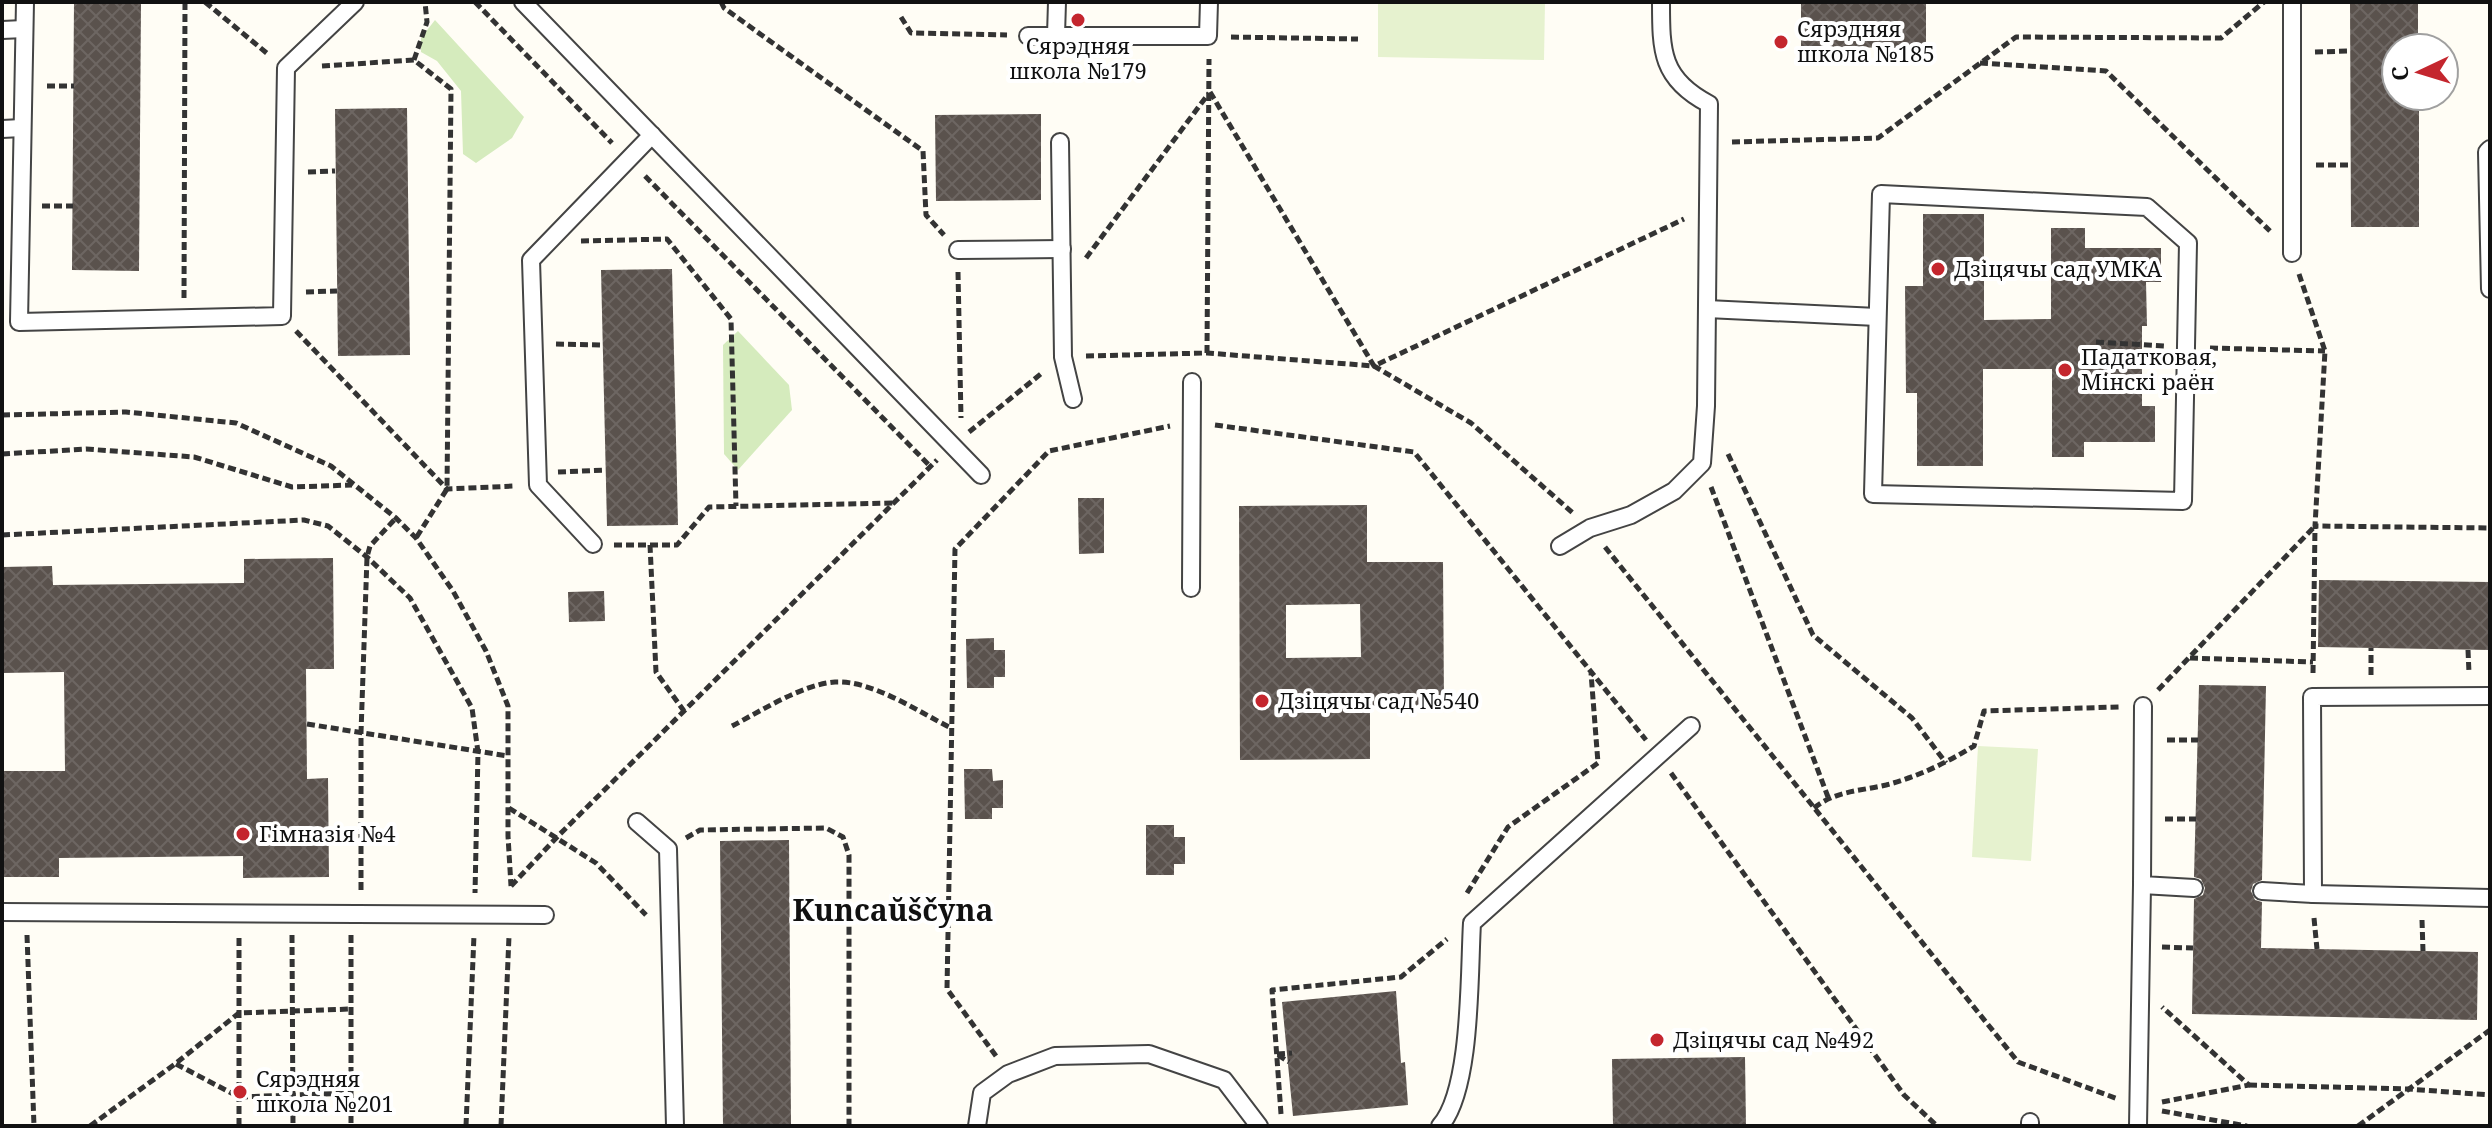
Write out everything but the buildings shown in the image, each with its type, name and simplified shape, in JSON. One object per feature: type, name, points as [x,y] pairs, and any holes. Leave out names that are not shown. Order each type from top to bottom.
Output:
[{"type":"lane","points":[[25,2],[19,322],[282,316],[286,68],[355,2]]},
{"type":"lane","points":[[523,2],[957,442],[981,475]]},
{"type":"lane","points":[[1056,35],[1057,2]]},
{"type":"lane","points":[[1028,36],[1208,36],[1209,2]]},
{"type":"lane","points":[[1560,546],[1590,528],[1631,515],[1674,491],[1702,463],[1709,104],[1693,96],[1668,71],[1661,49],[1661,2]]},
{"type":"lane","points":[[2292,2],[2292,253]]},
{"type":"lane","points":[[2,30],[24,29]]},
{"type":"lane","points":[[2,129],[22,128]]},
{"type":"lane","points":[[593,544],[538,485],[531,260],[652,135]]},
{"type":"lane","points":[[1060,142],[1063,357],[1073,399]]},
{"type":"lane","points":[[2490,149],[2487,152],[2490,289]]},
{"type":"lane","points":[[1881,194],[2147,207],[2188,243],[2183,501],[1873,494],[1877,317],[1881,194]]},
{"type":"lane","points":[[958,250],[1062,249]]},
{"type":"lane","points":[[1707,309],[1877,317]]},
{"type":"lane","points":[[1191,588],[1192,382]]},
{"type":"lane","points":[[2313,894],[2312,697],[2490,696]]},
{"type":"lane","points":[[2138,1126],[2143,706]]},
{"type":"lane","points":[[1440,1126],[1446,1120],[1462,1077],[1472,923],[1691,726]]},
{"type":"lane","points":[[637,822],[668,849],[675,1126]]},
{"type":"lane","points":[[2142,885],[2194,888]]},
{"type":"lane","points":[[2262,891],[2490,898]]},
{"type":"lane","points":[[2,912],[545,915]]},
{"type":"lane","points":[[977,1126],[982,1093],[1008,1074],[1055,1056],[1149,1054],[1224,1080],[1259,1126]]},
{"type":"path","points":[[184,319],[185,2]]},
{"type":"path","points":[[205,2],[286,68],[414,60],[451,89],[447,489],[416,538]]},
{"type":"path","points":[[414,60],[427,22],[425,2]]},
{"type":"path","points":[[475,2],[930,466]]},
{"type":"path","points":[[721,2],[724,8],[923,151],[926,215],[958,250],[957,442]]},
{"type":"path","points":[[1707,144],[1878,138],[2016,37],[2221,38],[2264,2]]},
{"type":"path","points":[[901,17],[911,33],[1028,36]]},
{"type":"path","points":[[1207,353],[1208,36],[1358,39]]},
{"type":"path","points":[[2292,52],[2350,51]]},
{"type":"path","points":[[1980,63],[2106,71],[2292,253],[2325,351],[2315,526],[2312,697]]},
{"type":"path","points":[[1062,291],[1210,92]]},
{"type":"path","points":[[1210,92],[1374,366]]},
{"type":"path","points":[[2292,166],[2351,165]]},
{"type":"path","points":[[1374,366],[1707,208]]},
{"type":"path","points":[[547,242],[667,239],[731,319],[736,506]]},
{"type":"path","points":[[282,293],[337,291]]},
{"type":"path","points":[[282,316],[447,489],[504,487]]},
{"type":"path","points":[[533,344],[603,345]]},
{"type":"path","points":[[2,415],[126,412],[236,423],[331,466],[396,518],[416,538],[453,591],[499,680],[508,706],[511,886],[930,466],[1063,357],[1207,353],[1374,366],[1471,423],[1590,528],[2018,1062]]},
{"type":"path","points":[[989,1047],[947,989],[955,549],[1049,451],[1193,422],[1414,452],[1657,754],[1904,1095],[1937,1126]]},
{"type":"path","points":[[2,454],[86,449],[194,457],[292,487],[353,485]]},
{"type":"path","points":[[1726,449],[1813,635],[1912,718],[1947,763]]},
{"type":"path","points":[[1702,463],[1828,797]]},
{"type":"path","points":[[538,472],[605,470]]},
{"type":"path","points":[[593,544],[677,545],[709,507],[893,503]]},
{"type":"path","points":[[351,1126],[351,1009],[367,557],[370,546],[396,518]]},
{"type":"path","points":[[2,535],[304,520],[328,526],[367,557],[410,598],[472,708],[478,752],[466,1126]]},
{"type":"path","points":[[1813,808],[1828,797],[1888,784],[1947,763],[1974,746],[1984,711],[2143,706],[2315,526],[2490,528]]},
{"type":"path","points":[[650,545],[656,672],[684,711]]},
{"type":"path","points":[[2189,658],[2313,662]]},
{"type":"path","points":[[732,726],[807,688],[833,682],[852,682],[874,689],[951,728]]},
{"type":"path","points":[[307,724],[508,756]]},
{"type":"path","points":[[2143,740],[2198,740]]},
{"type":"path","points":[[509,808],[558,836],[596,863],[671,942]]},
{"type":"path","points":[[668,849],[700,830],[826,828],[843,837],[849,855],[849,1126]]},
{"type":"path","points":[[2313,894],[2317,949]]},
{"type":"path","points":[[2422,896],[2423,951]]},
{"type":"path","points":[[26,912],[34,1126]]},
{"type":"path","points":[[239,914],[239,1126]]},
{"type":"path","points":[[292,914],[293,1126]]},
{"type":"path","points":[[501,1126],[510,915]]},
{"type":"path","points":[[1281,1126],[1272,990],[1401,977],[1451,935]]},
{"type":"path","points":[[2141,987],[2249,1085]]},
{"type":"path","points":[[90,1126],[239,1013],[351,1009]]},
{"type":"path","points":[[2358,1126],[2490,1030]]},
{"type":"path","points":[[1277,1054],[1292,1053]]},
{"type":"path","points":[[1277,1054],[1289,1062]]},
{"type":"path","points":[[175,1064],[239,1097],[351,1093]]},
{"type":"path","points":[[2139,1107],[2249,1085],[2408,1089],[2490,1095]]},
{"type":"green space","points":[[1378,2],[1545,2],[1544,60],[1378,57]]},
{"type":"green space","points":[[435,20],[524,117],[512,138],[476,163],[463,154],[461,91],[437,61],[421,52],[421,38]]},
{"type":"green space","points":[[738,331],[789,385],[792,410],[738,470],[724,454],[723,345]]},
{"type":"green space","points":[[1978,746],[2038,749],[2031,861],[1972,857]]},
{"type":"place","name":"Сярэдняя школа №179","points":[[1078,20]]},
{"type":"place","name":"Сярэдняя школа №185","points":[[1781,42]]},
{"type":"place","name":"Дзіцячы сад УМКА","points":[[1938,269]]},
{"type":"place","name":"Падатковая, Мінскі раён","points":[[2065,370]]},
{"type":"place","name":"Дзіцячы сад №540","points":[[1262,701]]},
{"type":"place","name":"Гімназія №4","points":[[243,834]]},
{"type":"place","name":"Дзіцячы сад №492","points":[[1657,1040]]},
{"type":"place","name":"Сярэдняя школа №201","points":[[240,1092]]},
{"type":"district","name":"Kuncaŭščyna","points":[[893,911]]}]
